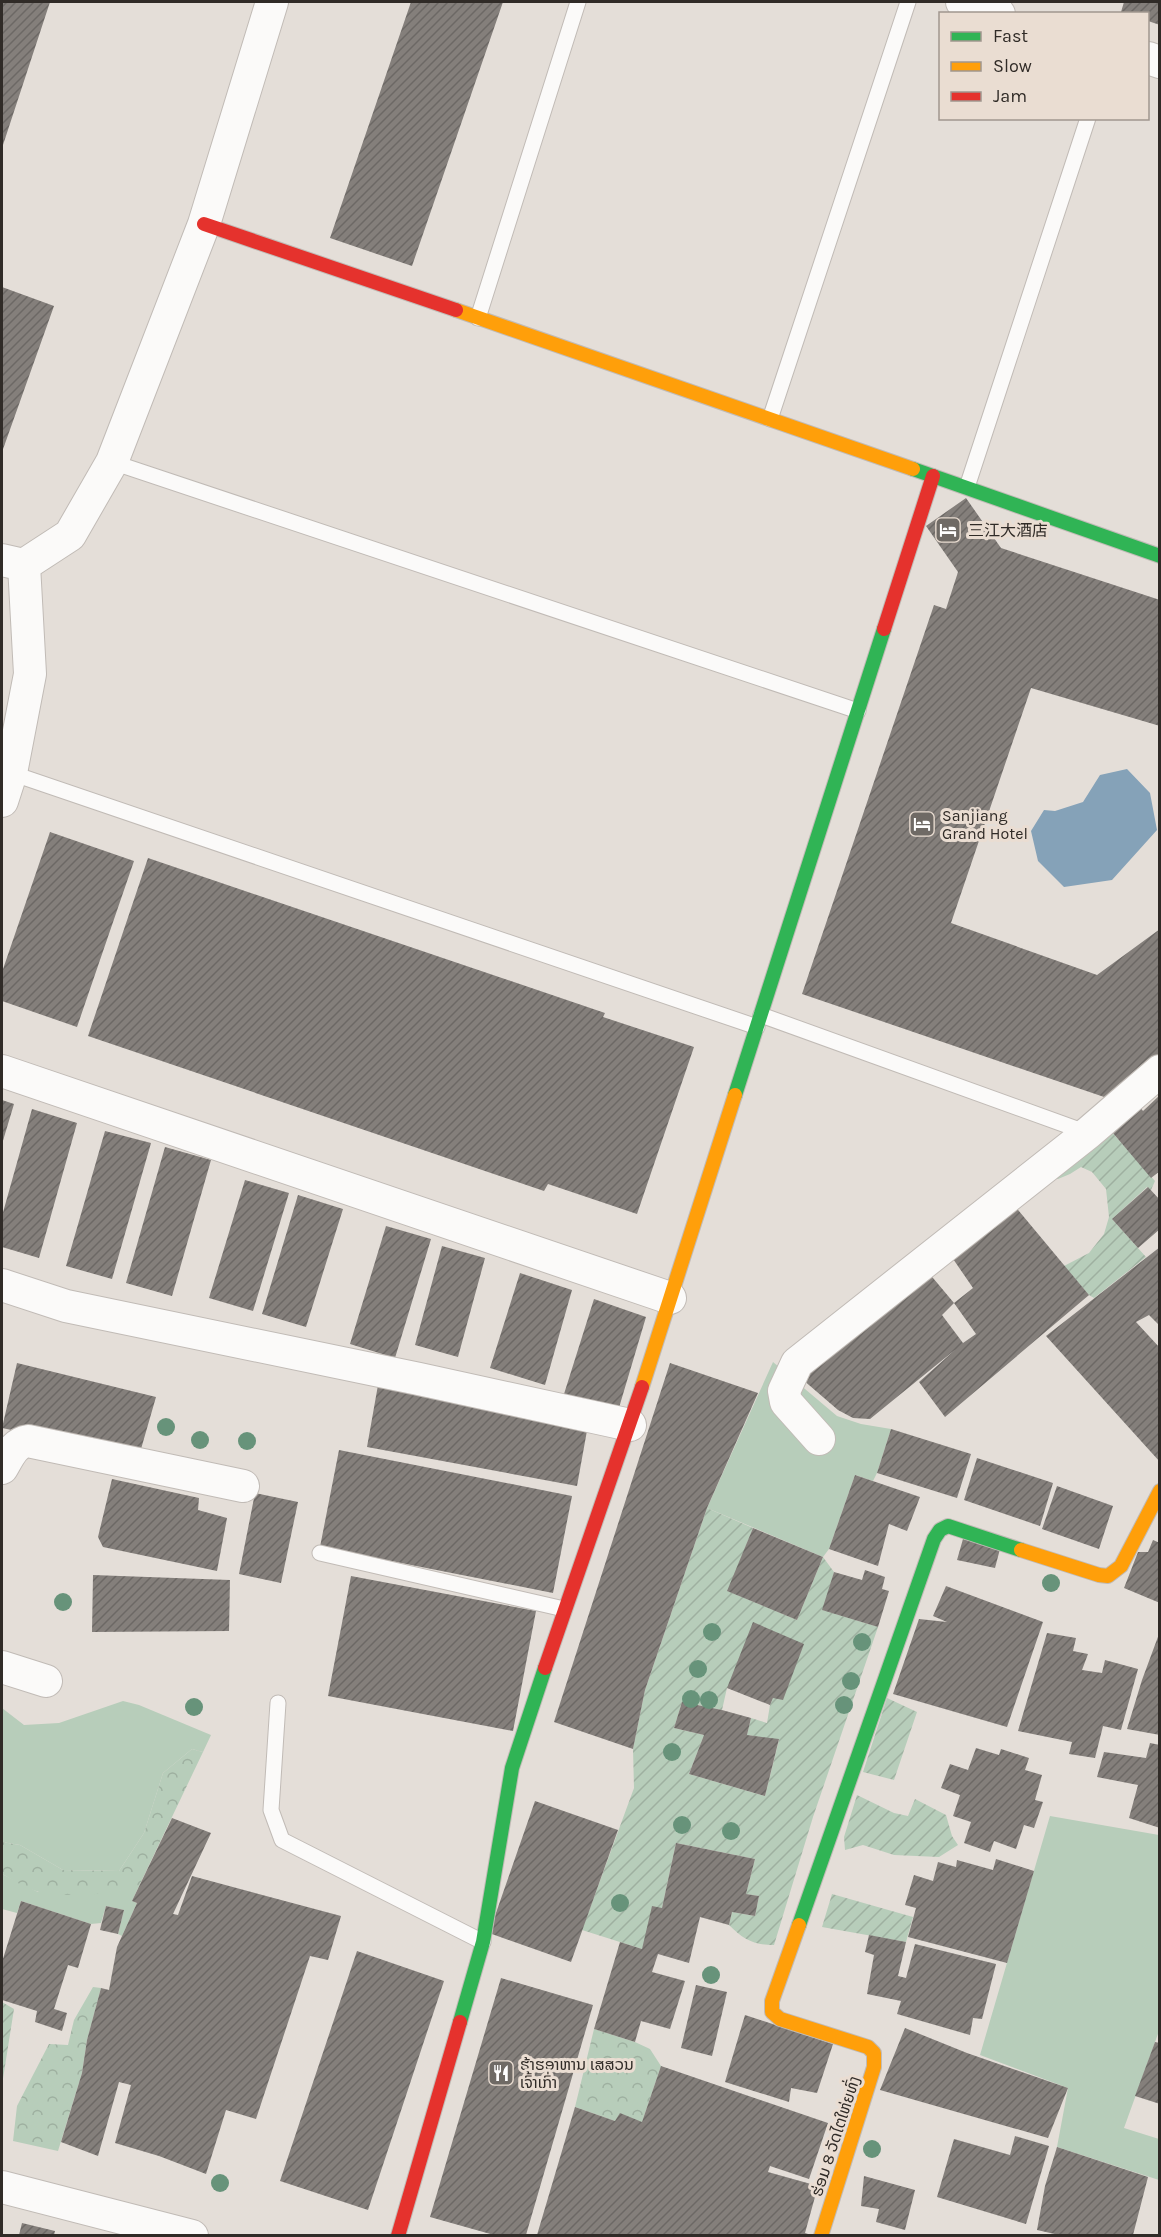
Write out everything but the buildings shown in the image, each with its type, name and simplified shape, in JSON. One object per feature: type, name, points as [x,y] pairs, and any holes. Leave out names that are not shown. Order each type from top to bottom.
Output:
[{"type":"street","points":[[6,787],[30,674],[13,562],[70,535],[112,462],[204,224],[272,2]]},
{"type":"street","points":[[962,2],[993,12]]},
{"type":"street","points":[[204,224],[770,419],[859,452],[967,487],[1160,556]]},
{"type":"street","points":[[398,2235],[483,1942],[512,1768],[564,1609],[630,1425],[933,476]]},
{"type":"street","points":[[2,1071],[670,1298]]},
{"type":"street","points":[[819,1439],[786,1402],[784,1391],[797,1363],[1088,1133],[1160,1071]]},
{"type":"street","points":[[2,1285],[66,1306],[630,1425]]},
{"type":"street","points":[[2,1468],[15,1447],[20,1442],[28,1442],[243,1486]]},
{"type":"street","name":"ຮ່ອມ 8 ວັດໄຕໃຫ່ຍທົ່ງ","points":[[821,2235],[874,2067],[874,2053],[868,2047],[780,2019],[772,2012],[772,2001],[934,1539],[940,1530],[948,1526],[1108,1576],[1120,1566],[1160,1491]]},
{"type":"street","points":[[2,1667],[46,1681]]},
{"type":"street","points":[[2,2187],[192,2235]]},
{"type":"lane","points":[[478,318],[578,2]]},
{"type":"lane","points":[[770,419],[908,2]]},
{"type":"lane","points":[[967,487],[1087,120]]},
{"type":"lane","points":[[112,462],[858,711]]},
{"type":"lane","points":[[6,787],[759,1021],[1088,1133]]},
{"type":"lane","points":[[320,1553],[564,1609]]},
{"type":"lane","points":[[278,1703],[271,1810],[282,1840],[483,1942]]},
{"type":"green space","points":[[1110,1130],[1155,1181],[1151,1190],[1147,1187],[1112,1219],[1146,1257],[1094,1298],[1064,1266],[1089,1253],[1104,1234],[1109,1217],[1106,1189],[1092,1172],[1081,1167],[1058,1179],[1049,1173]]},
{"type":"green space","points":[[773,1362],[837,1416],[861,1424],[891,1429],[873,1481],[855,1475],[829,1549],[823,1557],[707,1508]]},
{"type":"green space","points":[[707,1508],[753,1528],[728,1591],[797,1620],[823,1557],[834,1572],[823,1610],[878,1627],[813,1817],[774,1945],[750,1941],[729,1925],[732,1912],[755,1916],[759,1896],[746,1894],[755,1859],[676,1843],[662,1908],[642,1949],[582,1930],[634,1788],[633,1749],[645,1690]],"holes":[[[727,1688],[773,1698],[767,1723],[751,1718],[747,1735],[779,1740],[765,1796],[689,1774],[704,1735],[674,1728],[682,1702],[722,1710]]]},
{"type":"green space","points":[[887,1698],[917,1712],[894,1780],[863,1772]]},
{"type":"green space","points":[[123,1701],[139,1705],[211,1735],[203,1752],[192,1749],[163,1773],[144,1833],[119,1871],[63,1870],[20,1845],[2,1842],[2,1708],[24,1725],[59,1723]]},
{"type":"green space","points":[[192,1749],[203,1752],[140,1884],[106,1893],[62,1895],[34,1891],[2,1874],[2,1842],[20,1845],[63,1870],[119,1871],[144,1833],[163,1773]]},
{"type":"green space","points":[[857,1795],[894,1813],[908,1816],[915,1799],[946,1815],[952,1836],[958,1845],[939,1857],[894,1855],[863,1845],[845,1850],[844,1837]]},
{"type":"green space","points":[[1050,1816],[1159,1835],[1159,2031],[1124,2128],[1159,2139],[1159,2180],[1057,2147],[1068,2088],[980,2055]]},
{"type":"green space","points":[[2,1874],[38,1892],[140,1884],[132,1901],[137,1903],[122,1936],[118,1934],[124,1910],[106,1906],[101,1923],[91,1924],[21,1901],[17,1913],[2,1909]]},
{"type":"green space","points":[[832,1894],[913,1917],[906,1942],[822,1927]]},
{"type":"green space","points":[[93,1987],[101,1988],[87,2040],[82,2073],[58,2151],[13,2141],[17,2106],[49,2044],[68,2045],[74,2020]]},
{"type":"green space","points":[[2,2002],[14,2009],[2,2085]]},
{"type":"green space","points":[[594,2029],[650,2049],[661,2066],[642,2122],[615,2121],[575,2107]]},
{"type":"water","points":[[1127,769],[1150,793],[1157,830],[1112,880],[1064,887],[1038,861],[1031,831],[1044,810],[1055,811],[1083,802],[1100,775]]},
{"type":"traffic: fast","points":[[913,469],[1160,556]]},
{"type":"traffic: fast","points":[[735,1095],[884,629]]},
{"type":"traffic: fast","points":[[799,1925],[934,1539],[940,1530],[948,1526],[1021,1550]]},
{"type":"traffic: fast","points":[[460,2022],[483,1942],[512,1768],[545,1668]]},
{"type":"traffic: slow","points":[[456,310],[913,469]]},
{"type":"traffic: slow","points":[[642,1387],[735,1095]]},
{"type":"traffic: slow","points":[[1021,1550],[1108,1576],[1121,1566],[1160,1491]]},
{"type":"traffic: slow","points":[[799,1925],[772,2001],[772,2012],[780,2019],[868,2047],[874,2053],[874,2067],[821,2236]]},
{"type":"traffic: jam","points":[[204,224],[456,310]]},
{"type":"traffic: jam","points":[[884,629],[933,476]]},
{"type":"traffic: jam","points":[[545,1668],[642,1387]]},
{"type":"traffic: jam","points":[[398,2236],[460,2022]]},
{"type":"place","name":"三江大酒店","points":[[948,530]]},
{"type":"place","name":"Sanjiang Grand Hotel","points":[[922,824]]},
{"type":"place","name":"ຮ້າຮອາຫານ ເສສວນ ເຈົ້າເກົ່າ","points":[[501,2073]]}]
